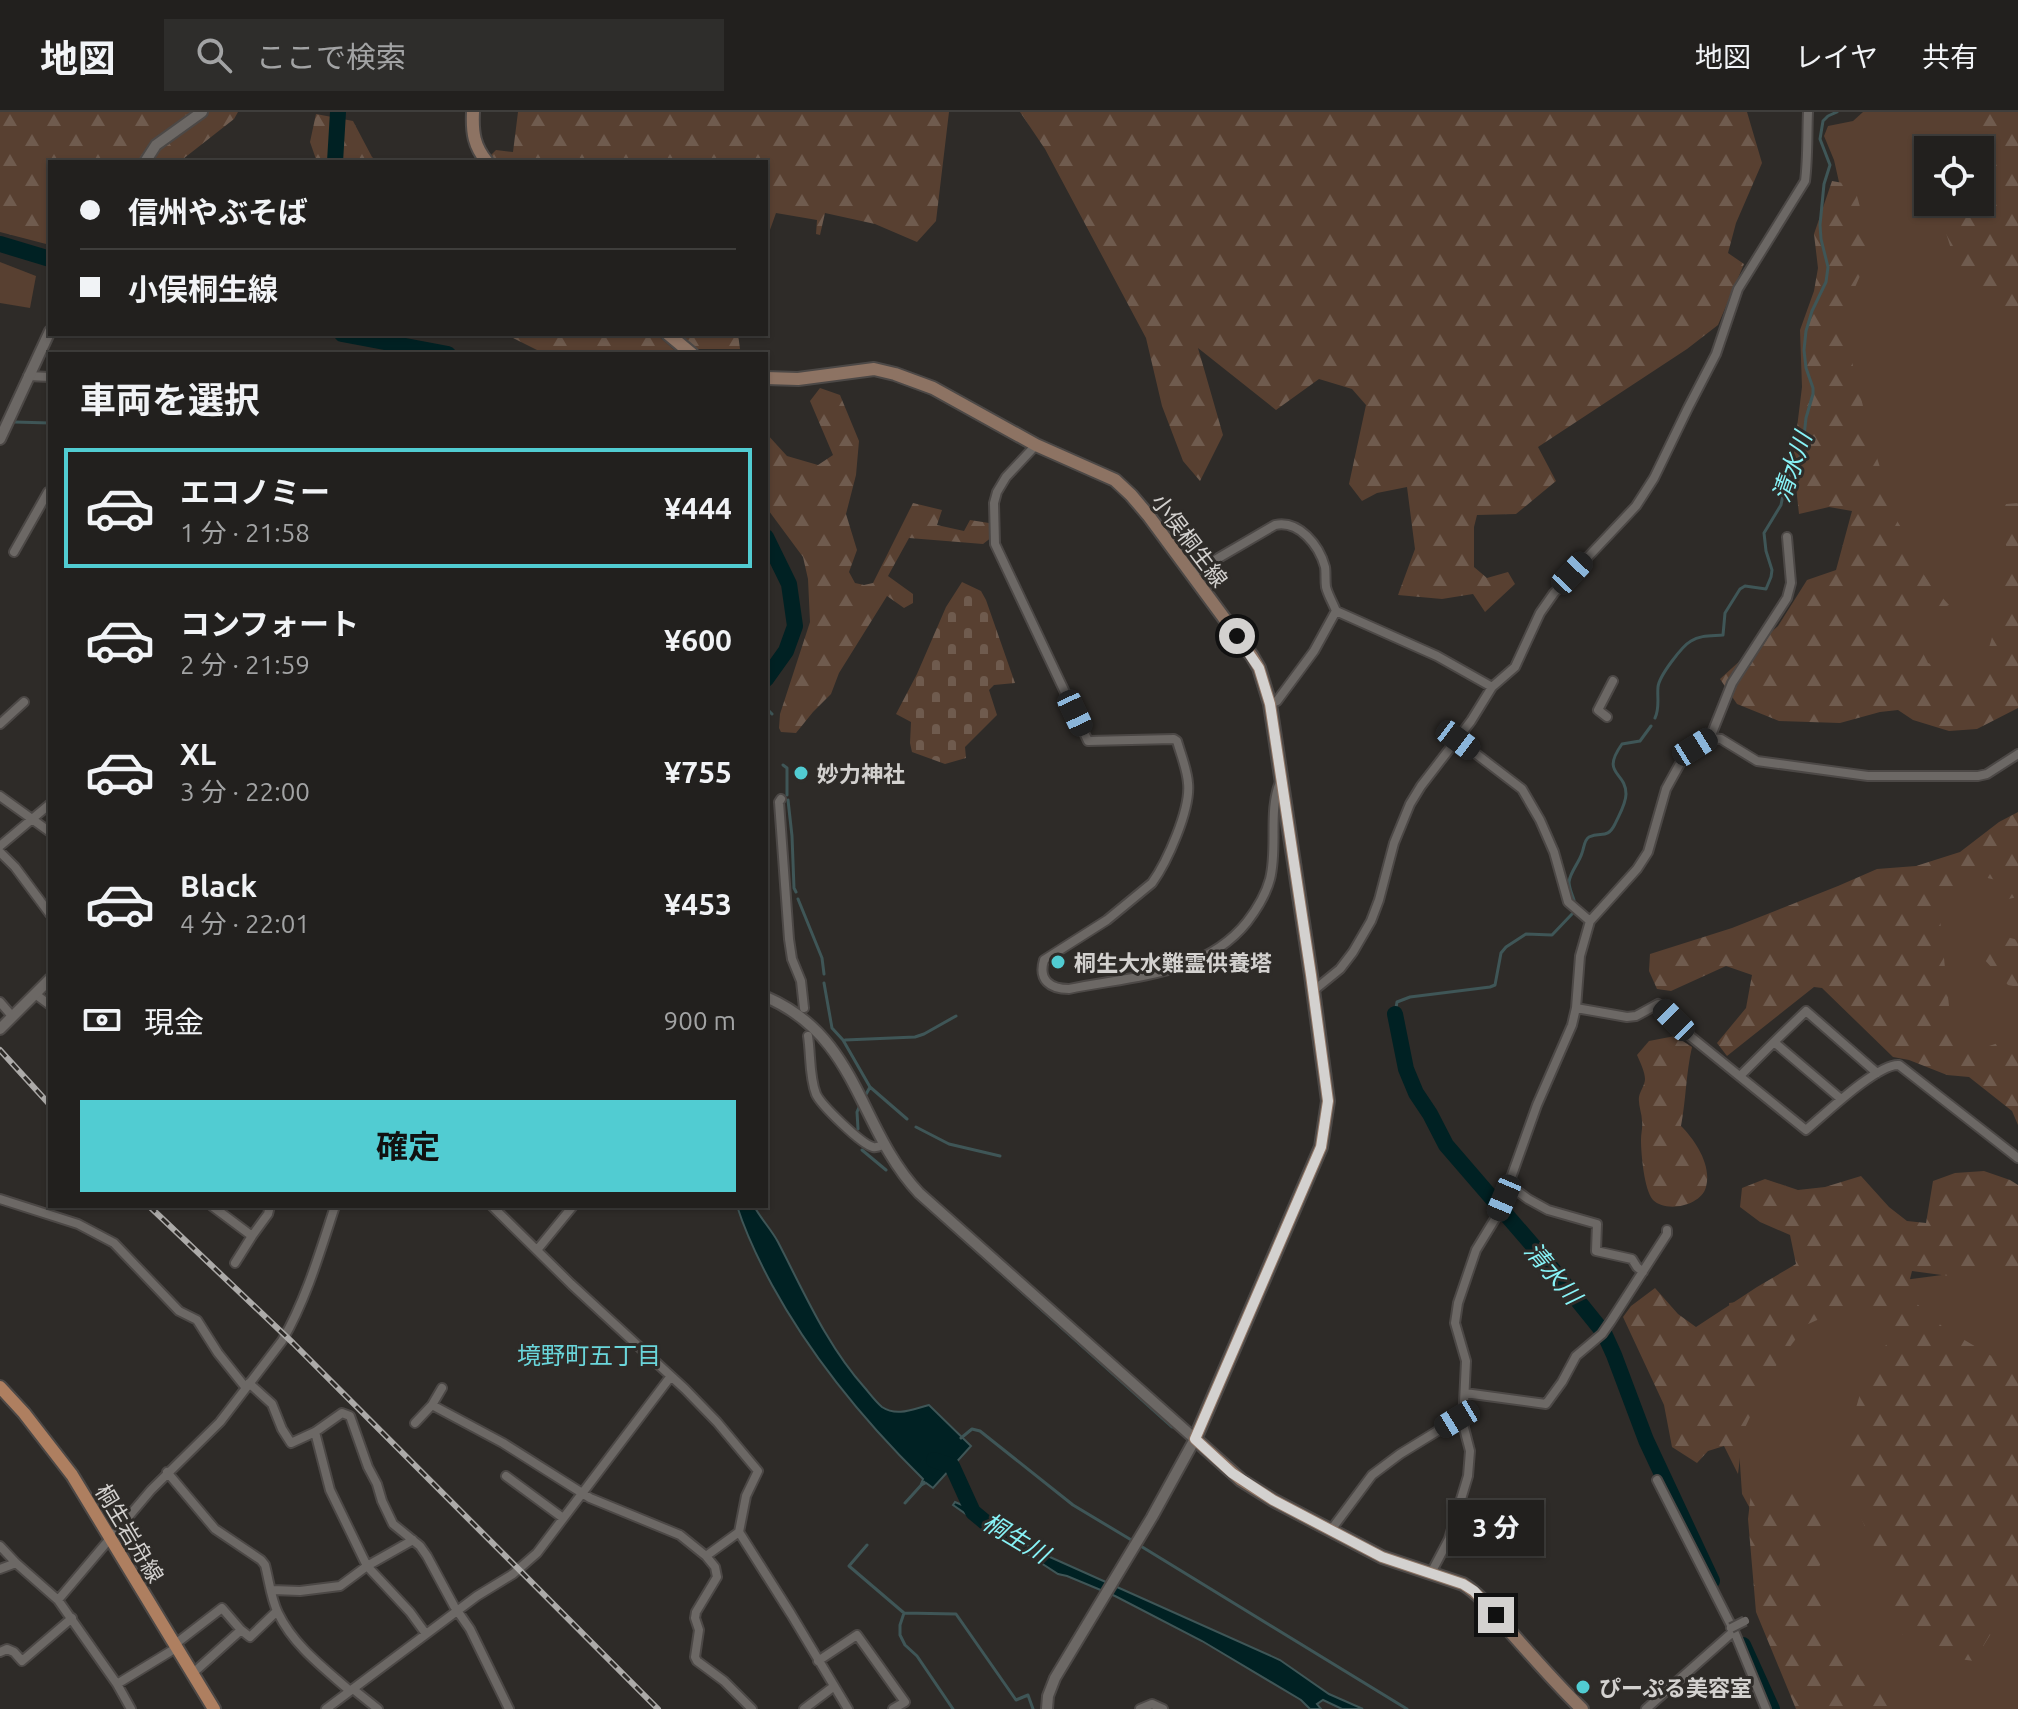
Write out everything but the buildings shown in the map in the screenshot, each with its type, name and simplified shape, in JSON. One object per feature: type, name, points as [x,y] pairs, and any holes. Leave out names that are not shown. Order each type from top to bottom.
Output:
[{"type":"main road","points":[[473,112],[473,138],[486,160]]},
{"type":"main road","points":[[670,336],[690,352]]},
{"type":"main road","name":"小俣桐生線","points":[[768,378],[798,379],[874,369],[895,374],[933,388],[1036,445],[1115,480],[1148,515],[1259,668],[1270,704],[1328,1101],[1321,1147],[1195,1439]]},
{"type":"main road","name":"桐生岩舟線","points":[[0,1387],[55,1452],[214,1709]]},
{"type":"main road","points":[[1195,1439],[1252,1487],[1382,1557],[1463,1584],[1474,1591],[1582,1709]]},
{"type":"street","points":[[146,160],[156,145],[202,112]]},
{"type":"street","points":[[1313,991],[1340,969],[1371,921],[1394,843],[1421,786],[1458,740],[1492,687],[1515,667],[1540,613],[1554,593],[1636,506],[1654,478],[1716,354],[1738,289],[1805,181],[1808,112]]},
{"type":"street","points":[[0,439],[5,413],[48,335]]},
{"type":"street","points":[[28,376],[48,377]]},
{"type":"street","points":[[1036,445],[1006,477],[997,492],[994,503],[995,544],[1088,741],[1174,739],[1185,765],[1188,783],[1187,802],[1157,877],[1107,920],[1044,960],[1043,972],[1050,984],[1069,989],[1179,968],[1210,955],[1227,942],[1251,916],[1269,882],[1274,852],[1275,804],[1280,781]]},
{"type":"street","points":[[14,552],[48,492]]},
{"type":"street","points":[[1191,574],[1275,525],[1285,523],[1302,531],[1318,552],[1336,611],[1437,656],[1492,687]]},
{"type":"street","points":[[1710,738],[1732,683],[1787,598],[1791,583],[1787,537]]},
{"type":"street","points":[[1270,704],[1277,701],[1314,651],[1336,611]]},
{"type":"street","points":[[1607,717],[1598,710],[1613,681]]},
{"type":"street","points":[[0,724],[4,714],[24,702]]},
{"type":"street","points":[[1431,1573],[1449,1539],[1468,1476],[1470,1451],[1463,1424],[1466,1361],[1455,1323],[1458,1303],[1476,1250],[1498,1214],[1537,1105],[1572,1025],[1580,956],[1590,921],[1637,869],[1648,852],[1666,789],[1682,760],[1710,738],[1721,739],[1757,761],[1868,776],[1978,776],[1987,774],[2018,754]]},
{"type":"street","points":[[1458,740],[1522,789],[1554,852],[1568,902],[1590,921]]},
{"type":"street","points":[[0,796],[48,830]]},
{"type":"street","points":[[781,799],[780,827],[789,939],[792,959],[801,981],[804,1008]]},
{"type":"street","points":[[48,806],[0,849],[48,911]]},
{"type":"street","points":[[0,1029],[48,981]]},
{"type":"street","points":[[35,994],[48,1004]]},
{"type":"street","points":[[768,998],[812,1026],[831,1045],[898,1167],[919,1193],[1195,1439],[1055,1678],[1047,1709]]},
{"type":"street","points":[[0,1002],[12,1016]]},
{"type":"street","points":[[1576,1008],[1627,1017],[1636,1016],[1658,1004],[1690,1036],[1806,1130],[1841,1099],[1895,1064],[2018,1158]]},
{"type":"street","points":[[1741,1075],[1806,1011],[1877,1073]]},
{"type":"street","points":[[808,1036],[813,1082],[820,1101],[869,1145],[879,1147],[885,1144]]},
{"type":"street","points":[[1774,1042],[1841,1099]]},
{"type":"street","points":[[1509,1185],[1548,1210],[1597,1224],[1596,1251],[1632,1259],[1643,1272]]},
{"type":"street","points":[[0,1199],[78,1224],[114,1243],[179,1311],[197,1320],[218,1353],[248,1385],[272,1404],[291,1443],[315,1432],[342,1413],[350,1416],[393,1524],[427,1556],[470,1629],[509,1709]]},
{"type":"street","points":[[215,1208],[252,1236]]},
{"type":"street","points":[[235,1263],[270,1208]]},
{"type":"street","points":[[58,1600],[167,1472],[220,1422],[282,1341],[323,1245],[334,1208]]},
{"type":"street","points":[[494,1208],[671,1376],[717,1422],[758,1471],[743,1505],[739,1532],[848,1709]]},
{"type":"street","points":[[537,1250],[571,1208]]},
{"type":"street","points":[[1465,1393],[1546,1404],[1576,1356],[1602,1334],[1667,1230]]},
{"type":"street","points":[[326,1709],[483,1591],[508,1578],[528,1562],[671,1376]]},
{"type":"street","points":[[415,1423],[432,1405],[442,1388]]},
{"type":"street","points":[[432,1405],[503,1443],[582,1494],[675,1532],[706,1556],[715,1567],[717,1577],[696,1612],[699,1630],[695,1657],[752,1709]]},
{"type":"street","points":[[1331,1530],[1372,1475],[1457,1419],[1464,1409]]},
{"type":"street","points":[[315,1432],[330,1490],[367,1566],[426,1634]]},
{"type":"street","points":[[167,1472],[215,1529],[261,1560],[277,1611],[306,1652],[378,1709]]},
{"type":"street","points":[[506,1476],[563,1518]]},
{"type":"street","points":[[1657,1480],[1732,1630],[1766,1709]]},
{"type":"street","points":[[706,1556],[739,1532]]},
{"type":"street","points":[[272,1590],[300,1591],[340,1586],[367,1566],[413,1540]]},
{"type":"street","points":[[0,1546],[58,1600],[131,1709]]},
{"type":"street","points":[[0,1569],[16,1563]]},
{"type":"street","points":[[117,1684],[175,1647],[222,1608],[250,1637],[277,1611]]},
{"type":"street","points":[[0,1652],[7,1649],[22,1661],[72,1618]]},
{"type":"street","points":[[1646,1709],[1745,1621]]},
{"type":"street","points":[[192,1674],[241,1630]]},
{"type":"street","points":[[818,1661],[857,1635],[905,1702],[893,1709]]},
{"type":"street","points":[[804,1709],[833,1687]]},
{"type":"street","points":[[1140,1709],[1152,1704],[1163,1709]]},
{"type":"green space","points":[[0,112],[238,112],[234,119],[181,160],[48,160],[48,244],[0,232]]},
{"type":"green space","points":[[518,112],[949,112],[936,221],[917,242],[875,224],[825,213],[820,235],[816,234],[817,220],[776,213],[768,235],[768,160],[494,160],[490,156],[496,150],[513,152]]},
{"type":"green space","points":[[1020,112],[1747,112],[1762,163],[1736,223],[1728,253],[1744,264],[1718,325],[1687,349],[1538,447],[1556,481],[1516,514],[1477,515],[1474,567],[1487,578],[1508,572],[1515,584],[1485,612],[1473,594],[1442,599],[1398,595],[1415,549],[1407,487],[1377,493],[1362,501],[1349,484],[1366,405],[1352,389],[1319,379],[1276,410],[1198,348],[1223,435],[1200,481],[1183,461],[1162,406],[1146,338],[1045,149]]},
{"type":"green space","points":[[1863,112],[1970,112],[1966,136],[1914,136],[1914,216],[1964,216],[2018,303],[2018,640],[1998,677],[1920,681],[1869,580],[1839,349],[1850,231],[1834,160],[1824,136],[1828,126],[1853,121]]},
{"type":"green space","points":[[1967,112],[2018,112],[2018,323],[1962,269],[1952,252],[1942,220],[1943,216],[1994,216],[1994,136],[1961,136]]},
{"type":"green space","points":[[316,114],[353,121],[376,160],[316,160],[310,142]]},
{"type":"green space","points":[[1832,181],[1854,185],[1863,218],[1868,258],[1848,303],[1846,338],[1884,480],[1886,503],[1907,537],[1914,560],[1949,605],[1903,613],[1928,663],[1960,674],[1984,665],[1997,620],[2007,548],[1995,505],[2018,503],[2018,708],[1977,729],[1949,731],[1913,720],[1898,710],[1840,723],[1779,721],[1737,704],[1720,679],[1778,626],[1807,580],[1836,570],[1852,511],[1829,507],[1799,514],[1793,460],[1802,387],[1800,330],[1814,291],[1818,268],[1814,234]]},
{"type":"green space","points":[[0,262],[36,276],[30,308],[0,303]]},
{"type":"green space","points":[[508,336],[658,336],[677,352],[541,352]]},
{"type":"green space","points":[[680,336],[738,336],[740,349],[695,349]]},
{"type":"green space","points":[[820,388],[840,395],[859,441],[856,475],[846,514],[857,550],[849,572],[855,583],[873,583],[913,503],[942,510],[937,525],[964,531],[970,520],[989,523],[992,537],[983,544],[909,538],[888,576],[913,594],[913,603],[904,608],[887,596],[839,673],[831,694],[796,733],[781,732],[780,714],[810,622],[808,579],[803,557],[768,510],[768,435],[787,456],[818,465],[833,455],[810,401]]},
{"type":"green space","points":[[962,582],[981,591],[986,600],[1015,683],[994,685],[989,690],[997,715],[965,747],[966,758],[945,764],[912,752],[911,722],[896,714],[946,607]]},
{"type":"green space","points":[[2018,812],[2018,897],[2008,899],[1996,880],[1979,876],[1940,920],[1951,1025],[1961,1041],[1977,1050],[2010,1039],[2018,1041],[2018,1125],[2012,1111],[1969,1077],[1947,1075],[1893,1057],[1822,988],[1814,987],[1727,1056],[1717,1043],[1746,1008],[1752,975],[1726,966],[1671,991],[1657,989],[1649,971],[1650,954],[1732,928],[1877,869],[1916,866],[1960,852],[1999,822]]},
{"type":"green space","points":[[2018,817],[2018,1116],[1892,988],[1921,881]]},
{"type":"green space","points":[[1988,932],[2018,940],[2018,987],[2008,985],[1982,957]]},
{"type":"green space","points":[[1675,1036],[1692,1047],[1681,1126],[1701,1154],[1707,1179],[1703,1194],[1690,1203],[1674,1207],[1653,1200],[1645,1180],[1639,1100],[1645,1079],[1637,1055],[1649,1041]]},
{"type":"green space","points":[[1984,1171],[2018,1185],[2018,1268],[1964,1278],[1912,1271],[1910,1279],[1916,1303],[1944,1328],[2012,1368],[2018,1368],[2018,1590],[1974,1661],[1930,1655],[1898,1631],[1884,1569],[1845,1482],[1846,1442],[1854,1414],[1870,1362],[1887,1344],[1887,1307],[1837,1311],[1806,1325],[1770,1374],[1743,1432],[1738,1474],[1724,1446],[1708,1451],[1697,1463],[1672,1447],[1664,1405],[1623,1317],[1631,1306],[1655,1288],[1678,1314],[1696,1327],[1796,1264],[1790,1235],[1760,1222],[1740,1207],[1742,1188],[1765,1179],[1798,1190],[1825,1187],[1861,1176],[1889,1207],[1907,1221],[1926,1223],[1933,1181],[1955,1173]]},
{"type":"green space","points":[[2018,1265],[2018,1709],[1881,1709],[1800,1599],[1742,1494],[1729,1303]]},
{"type":"green space","points":[[1796,1492],[1817,1501],[1825,1553],[1814,1579],[1832,1636],[1852,1661],[1861,1680],[1910,1709],[1796,1709],[1756,1612],[1748,1519],[1751,1493]]},
{"type":"water","points":[[738,1208],[755,1208],[778,1242],[828,1337],[851,1372],[882,1407],[899,1412],[929,1405],[971,1446],[933,1488],[926,1483],[921,1484],[923,1479],[880,1434],[822,1363],[788,1312],[748,1236]]},
{"type":"water","points":[[955,1502],[981,1513],[999,1530],[1041,1553],[1280,1660],[1329,1694],[1363,1709],[1342,1709],[1323,1700],[1317,1704],[1321,1709],[1310,1709],[1301,1700],[1202,1641],[1115,1596],[1058,1574],[1017,1550],[953,1505]]},
{"type":"waterway","points":[[335,160],[338,112]]},
{"type":"waterway","name":"清水川","points":[[1655,718],[1659,682],[1677,655],[1695,639],[1723,635],[1725,613],[1740,589],[1745,586],[1766,589],[1771,577],[1764,533],[1781,505],[1786,480],[1798,465],[1813,394],[1806,368],[1806,331],[1826,282],[1828,267],[1820,225],[1824,184],[1830,165],[1820,139],[1823,121],[1837,112]]},
{"type":"waterway","name":"桐生川","points":[[0,244],[48,258]]},
{"type":"waterway","name":"桐生川","points":[[353,336],[437,352]]},
{"type":"waterway","points":[[14,422],[48,423]]},
{"type":"waterway","name":"桐生川","points":[[768,541],[789,584],[795,626],[786,651],[768,676]]},
{"type":"waterway","points":[[768,710],[772,714]]},
{"type":"waterway","name":"清水川","points":[[1574,900],[1569,882],[1586,840],[1593,835],[1609,832],[1625,802],[1625,787],[1613,762],[1616,754],[1622,744],[1640,741],[1651,726]]},
{"type":"waterway","points":[[783,765],[787,768],[787,795]]},
{"type":"waterway","points":[[788,800],[796,892]]},
{"type":"waterway","points":[[798,899],[822,958],[824,974]]},
{"type":"waterway","name":"清水川","points":[[1395,1014],[1397,1002],[1410,997],[1495,985],[1501,953],[1506,947],[1526,934],[1552,935],[1572,914]]},
{"type":"waterway","points":[[824,983],[832,1028],[843,1040],[870,1087],[864,1098]]},
{"type":"waterway","name":"清水川","points":[[1395,1014],[1406,1069],[1446,1145],[1604,1333],[1646,1440],[1712,1581]]},
{"type":"waterway","points":[[845,1040],[915,1037],[956,1016]]},
{"type":"waterway","points":[[870,1087],[907,1119]]},
{"type":"waterway","points":[[858,1129],[857,1112],[860,1105]]},
{"type":"waterway","points":[[916,1127],[949,1144],[1000,1156]]},
{"type":"waterway","points":[[862,1150],[886,1170]]},
{"type":"waterway","points":[[934,1213],[1172,1427]]},
{"type":"waterway","points":[[961,1438],[972,1429],[980,1431],[1073,1505],[1133,1541]]},
{"type":"waterway","name":"桐生川","points":[[934,1460],[952,1466],[973,1512],[985,1522]]},
{"type":"waterway","points":[[905,1503],[924,1482]]},
{"type":"waterway","points":[[867,1545],[849,1566],[904,1613],[956,1614],[1016,1700],[1028,1695],[1033,1709]]},
{"type":"waterway","points":[[1139,1545],[1407,1709]]},
{"type":"waterway","name":"桐生川","points":[[904,1613],[900,1635],[905,1645],[917,1656],[953,1709]]},
{"type":"waterway","name":"清水川","points":[[1743,1645],[1772,1709]]},
{"type":"railway","points":[[0,1050],[48,1103]]},
{"type":"railway","points":[[151,1208],[293,1343],[658,1709]]},
{"type":"place","name":"妙力神社","points":[[801,773]]},
{"type":"place","name":"桐生大水難霊供養塔","points":[[1058,962]]},
{"type":"place","name":"ぴーぷる美容室","points":[[1583,1687]]},
{"type":"district","name":"境野町五丁目","points":[[589,1355]]},
{"type":"route","points":[[1237,636],[1259,668],[1270,704],[1328,1101],[1321,1147],[1195,1439],[1232,1473],[1262,1494],[1382,1557],[1463,1584],[1474,1591],[1496,1615]]}]
